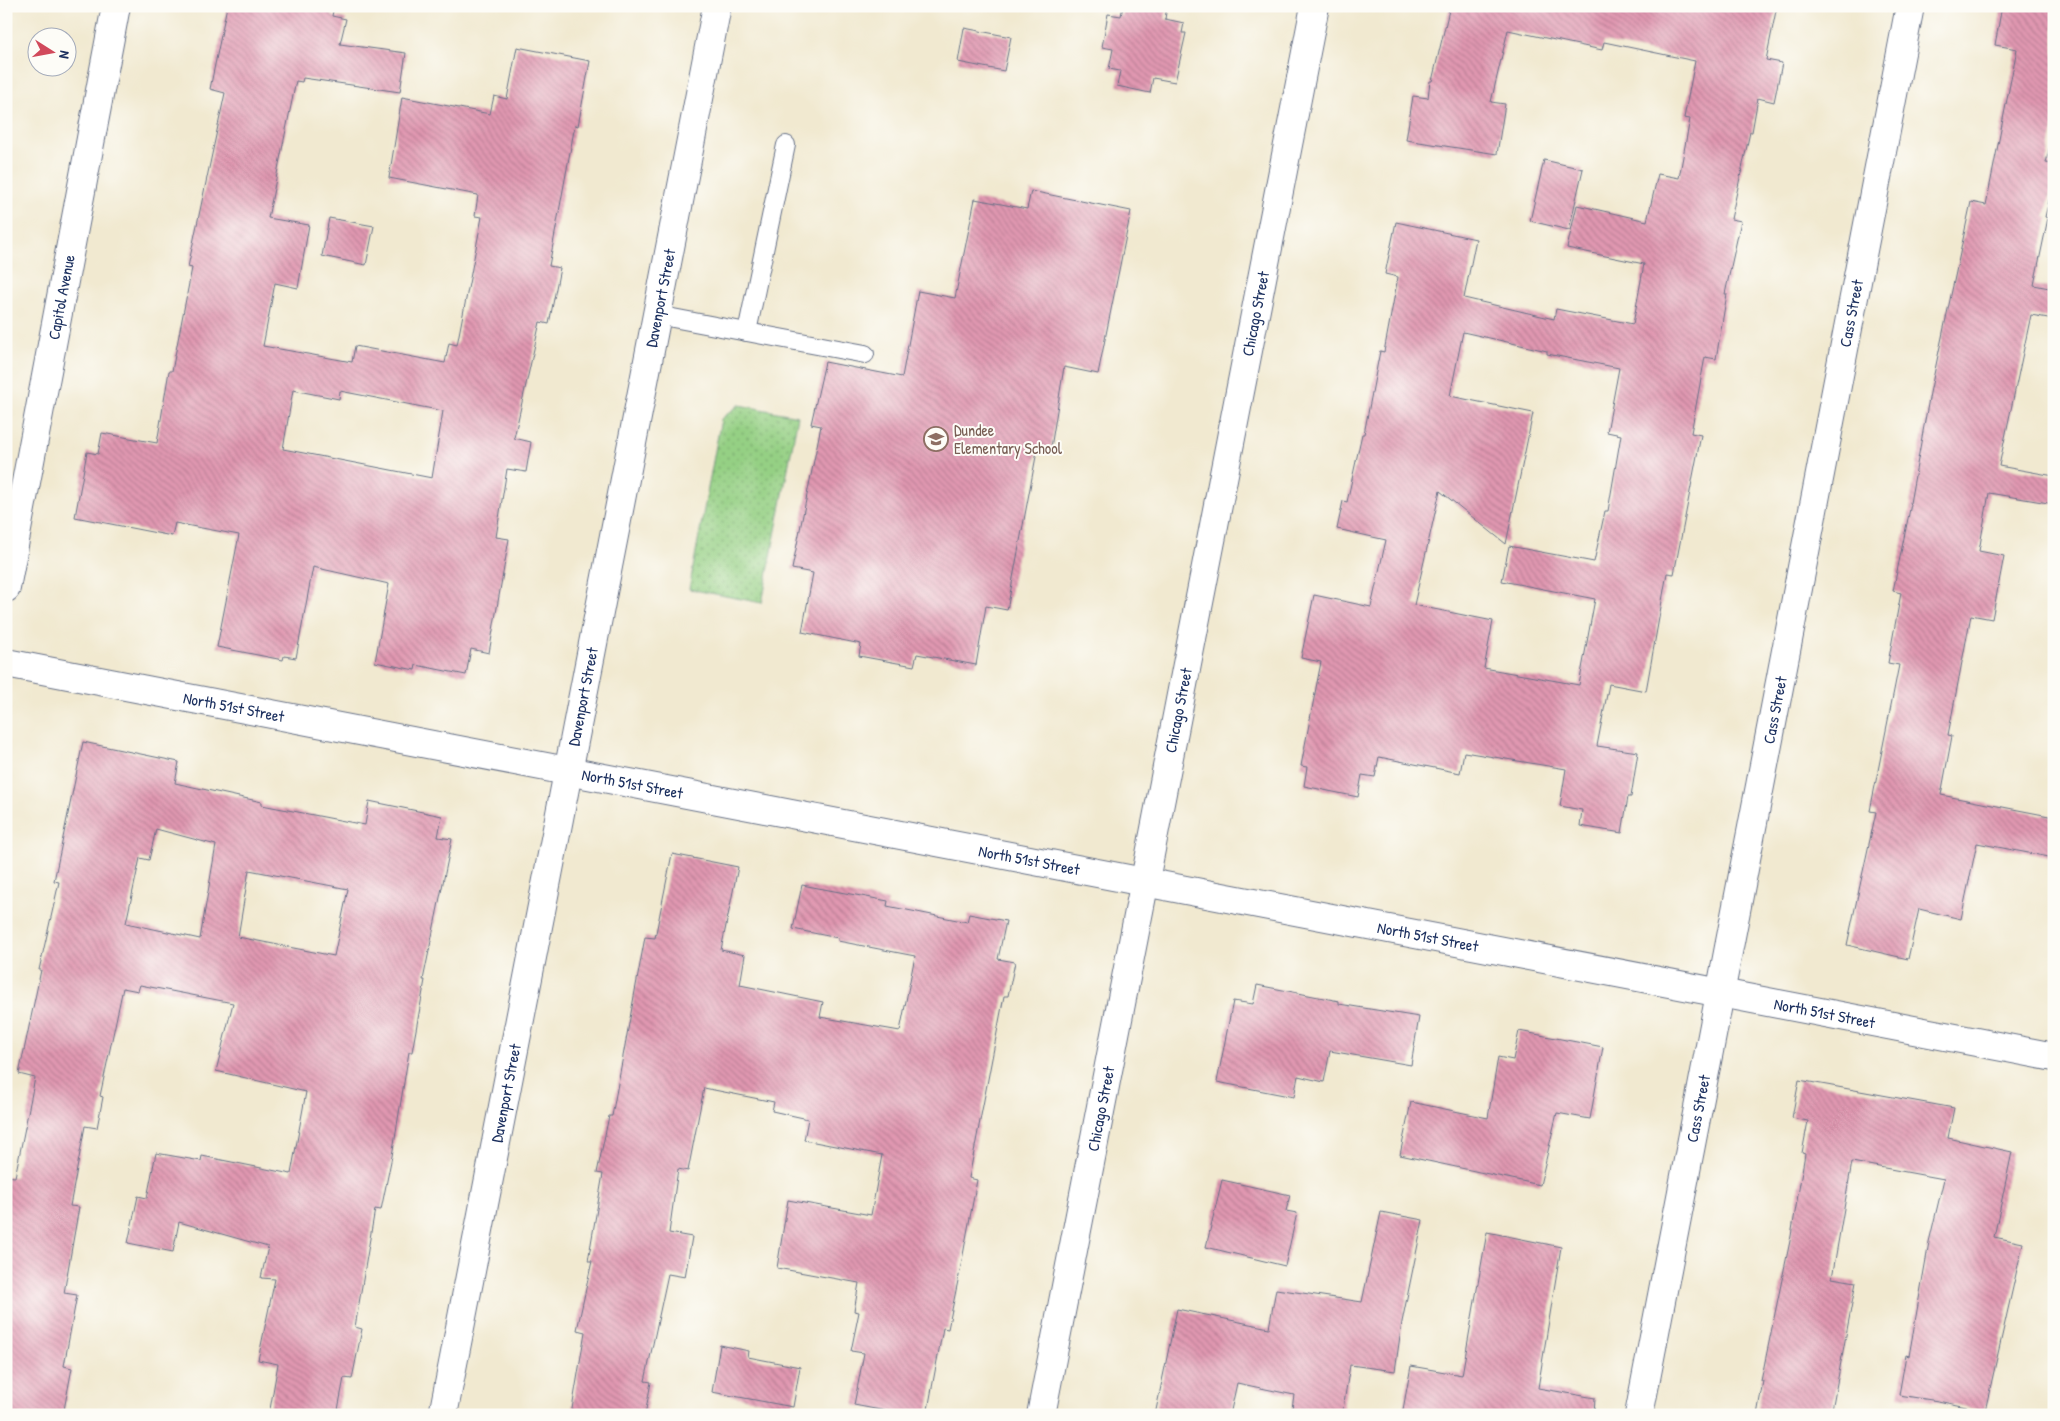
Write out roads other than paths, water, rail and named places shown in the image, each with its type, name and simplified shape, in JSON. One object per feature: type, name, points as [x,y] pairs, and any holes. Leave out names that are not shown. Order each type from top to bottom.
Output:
[{"type":"street","name":"Capitol Avenue","points":[[6,588],[116,6]]},
{"type":"street","name":"Davenport Street","points":[[443,1415],[718,6]]},
{"type":"street","name":"Chicago Street","points":[[1041,1415],[1315,6]]},
{"type":"street","name":"Cass Street","points":[[1639,1415],[1910,6]]},
{"type":"street","name":"North 51st Street","points":[[6,663],[2054,1057]]},
{"type":"lane","points":[[747,332],[786,145]]},
{"type":"lane","points":[[657,315],[865,354]]},
{"type":"place","name":"Dundee Elementary School","points":[[936,439]]}]
